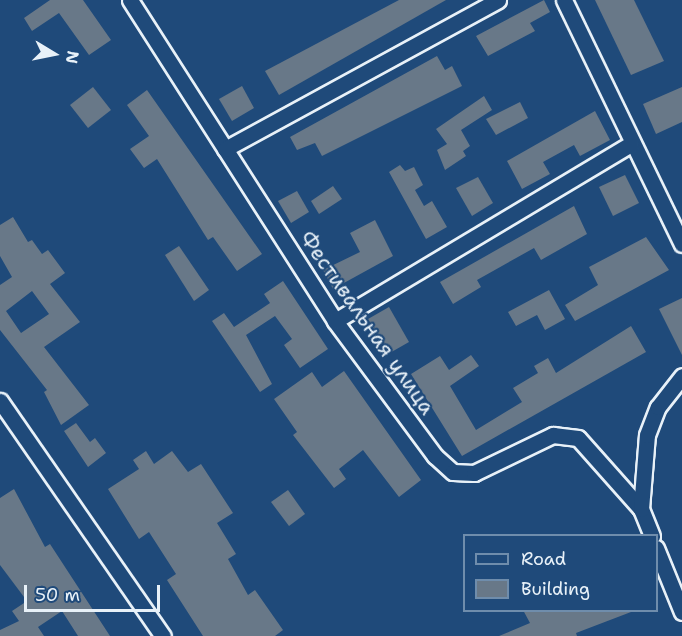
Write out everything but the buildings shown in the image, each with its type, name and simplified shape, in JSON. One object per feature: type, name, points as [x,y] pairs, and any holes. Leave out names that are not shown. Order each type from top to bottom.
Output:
[{"type":"street","name":"Фестивальная улица","points":[[130,0],[335,321],[435,456],[453,471],[474,473],[553,435],[578,438],[641,509]]},
{"type":"street","points":[[225,149],[498,0]]},
{"type":"street","points":[[564,0],[631,144],[682,244]]},
{"type":"street","points":[[335,321],[631,144]]},
{"type":"street","points":[[651,534],[641,509],[647,435],[658,407],[682,376]]},
{"type":"street","points":[[0,401],[163,636]]},
{"type":"street","points":[[658,551],[682,612]]}]
